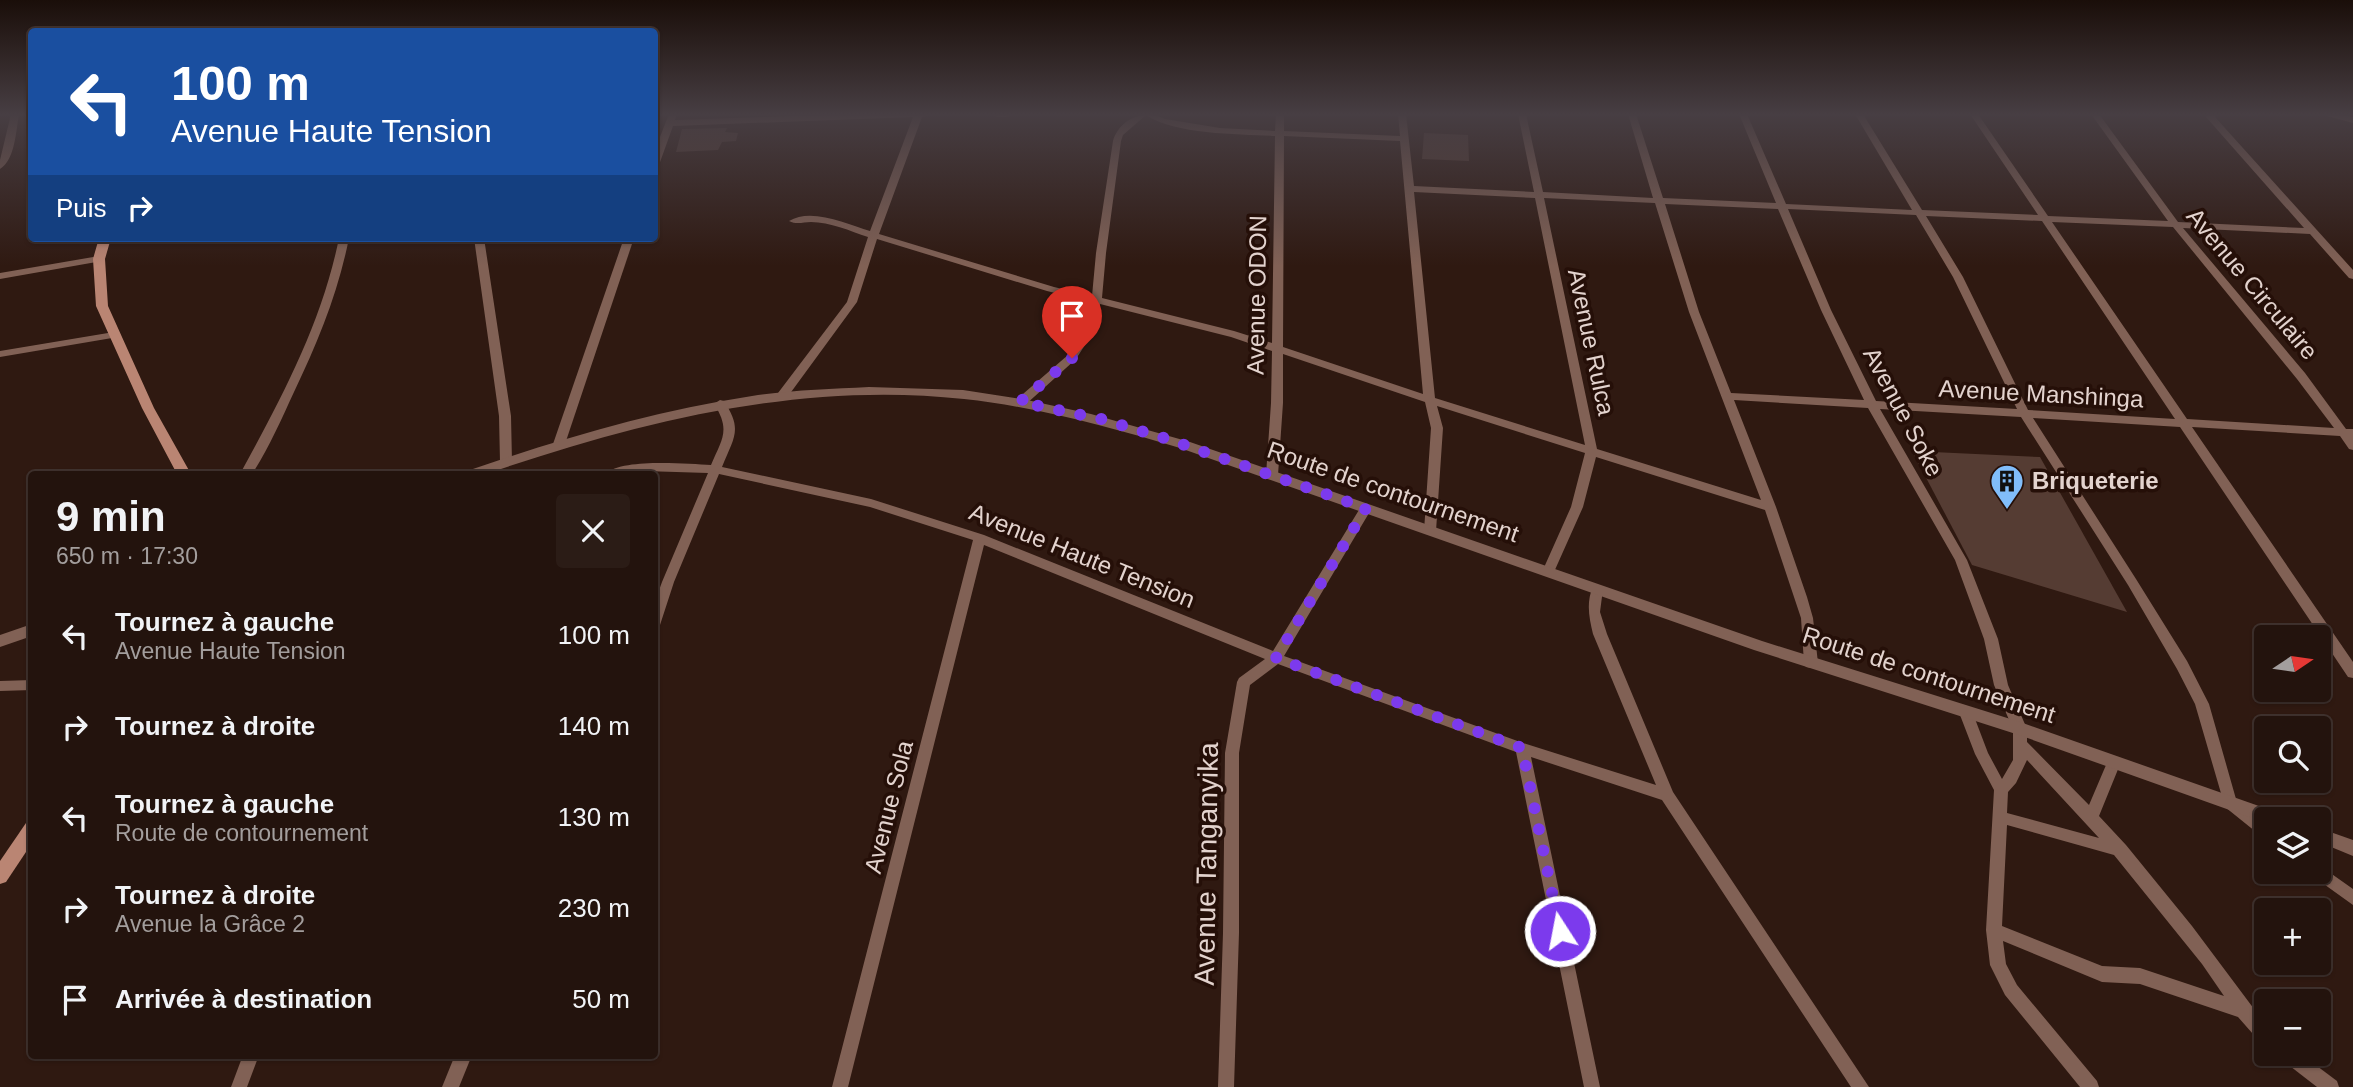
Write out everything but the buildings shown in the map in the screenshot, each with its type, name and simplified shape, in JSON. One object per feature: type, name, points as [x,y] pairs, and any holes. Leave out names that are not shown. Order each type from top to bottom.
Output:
[{"type":"main road","points":[[103,242],[99,259],[102,306],[148,408],[182,471]]},
{"type":"main road","points":[[0,876],[28,834]]},
{"type":"street","points":[[782,396],[852,302],[900,165]]},
{"type":"street","points":[[1020,402],[1072,358],[1087,334],[1096,301],[1113,165]]},
{"type":"street","name":"Avenue ODON","points":[[1272,475],[1277,349],[1279,165]]},
{"type":"street","points":[[1407,165],[1431,400],[1437,429],[1430,531]]},
{"type":"street","name":"Avenue Rulca","points":[[1532,165],[1592,450],[1577,507],[1548,572]]},
{"type":"street","points":[[1648,165],[1693,313],[1770,506],[1807,618],[1811,663]]},
{"type":"street","name":"Avenue Soke","points":[[1765,165],[1826,310],[1872,405],[1961,560],[1991,639],[2004,694],[2020,737]]},
{"type":"street","points":[[1889,165],[1958,277],[2025,415],[2182,665],[2202,704],[2231,803],[2254,821]]},
{"type":"street","points":[[2009,165],[2353,673]]},
{"type":"street","name":"Avenue Circulaire","points":[[2132,165],[2175,224],[2347,433],[2353,446]]},
{"type":"street","points":[[2253,165],[2353,276]]},
{"type":"street","points":[[1410,189],[2313,232]]},
{"type":"street","points":[[794,221],[812,219],[874,234],[1096,301],[1234,334],[1431,400],[1770,506]]},
{"type":"street","points":[[248,471],[270,435],[318,332],[339,269],[343,242]]},
{"type":"street","points":[[480,242],[505,416],[506,462]]},
{"type":"street","points":[[559,444],[628,242]]},
{"type":"street","points":[[0,276],[99,259]]},
{"type":"street","points":[[0,354],[114,335]]},
{"type":"street","name":"Route de contournement","points":[[480,471],[623,425],[720,404],[782,396],[873,391],[931,392],[1020,402],[1101,419],[1272,475],[1967,715],[2020,737],[2114,762],[2254,811]]},
{"type":"street","name":"Avenue Manshinga","points":[[1726,396],[2347,433]]},
{"type":"street","points":[[658,615],[731,428],[729,418],[720,404]]},
{"type":"street","name":"Avenue Haute Tension","points":[[625,471],[644,467],[714,469],[871,503],[980,538],[1276,658],[1522,748],[1667,795]]},
{"type":"street","points":[[1276,658],[1366,508]]},
{"type":"street","name":"Avenue Sola","points":[[840,1087],[908,830],[980,538]]},
{"type":"street","points":[[1597,589],[1594,611],[1600,634],[1667,795],[1861,1087]]},
{"type":"street","points":[[0,641],[28,632]]},
{"type":"street","name":"Avenue Tanganyika","points":[[1226,1087],[1231,933],[1232,753],[1244,682],[1276,658]]},
{"type":"street","points":[[0,686],[28,685]]},
{"type":"street","points":[[1967,715],[1982,754],[2001,790]]},
{"type":"street","points":[[2020,737],[2015,769],[2001,790],[1994,930],[1998,965],[2011,990],[2091,1087]]},
{"type":"street","points":[[2020,737],[2121,850],[2209,960],[2242,1010],[2254,1023]]},
{"type":"street","points":[[1522,748],[1592,1087]]},
{"type":"street","points":[[2091,818],[2114,762]]},
{"type":"street","points":[[1999,817],[2121,850]]},
{"type":"street","points":[[2331,840],[2353,848]]},
{"type":"street","points":[[2331,881],[2353,898]]},
{"type":"street","points":[[1994,930],[2102,974],[2140,976],[2242,1010]]},
{"type":"street","points":[[239,1087],[250,1059]]},
{"type":"street","points":[[450,1087],[462,1059]]},
{"type":"street","points":[[2304,1066],[2331,1087]]},
{"type":"place","name":"Briqueterie","points":[[2007,511]]},
{"type":"route","points":[[1072,358],[1020,402],[1101,419],[1164,438],[1366,508],[1276,658],[1522,748],[1560,931]]}]
